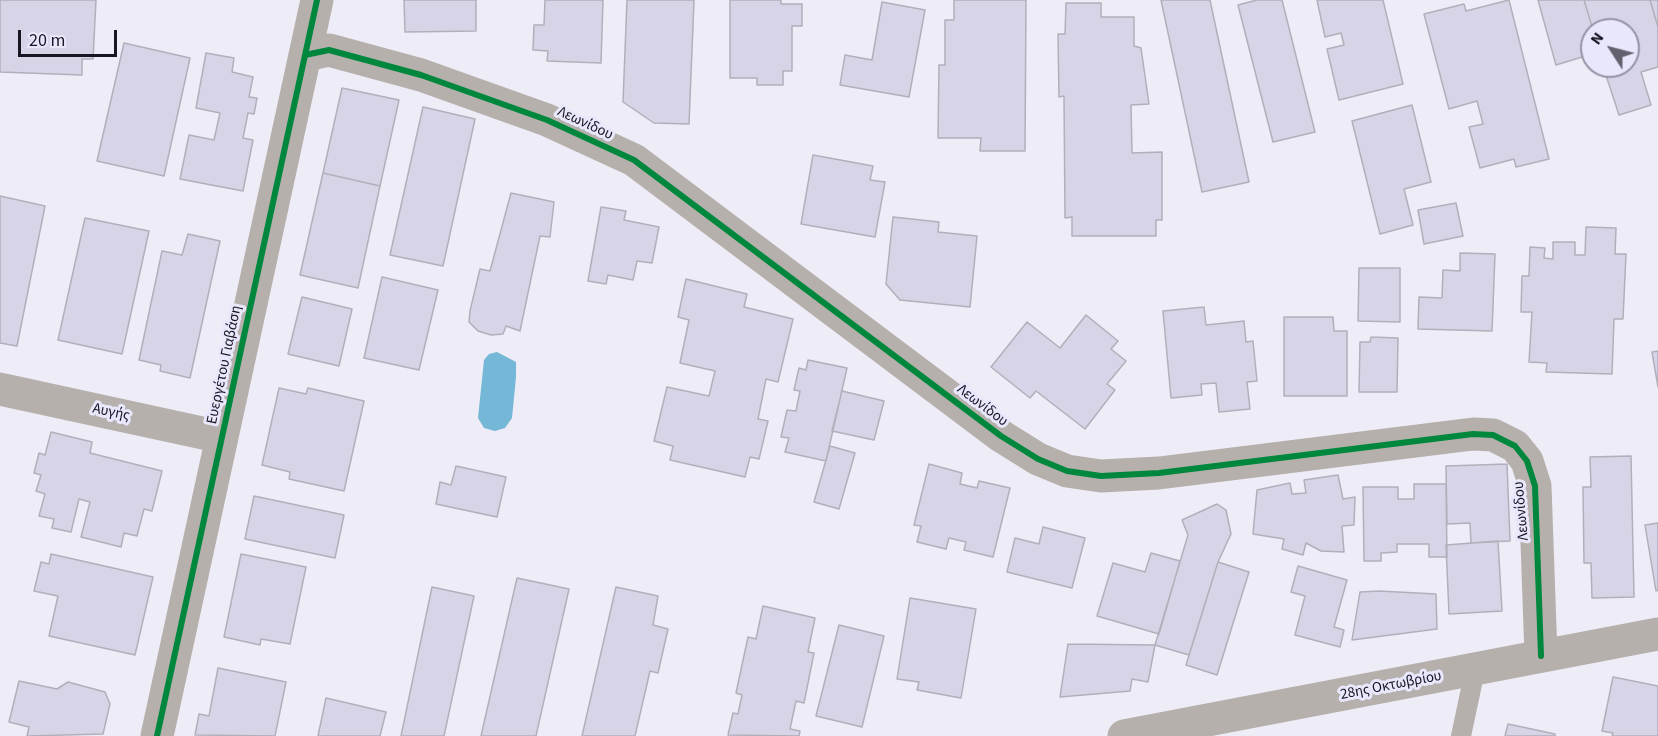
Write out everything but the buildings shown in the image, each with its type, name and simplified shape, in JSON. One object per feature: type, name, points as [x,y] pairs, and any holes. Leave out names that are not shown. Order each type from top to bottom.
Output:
[{"type":"street","name":"Ευεργέτου Γιαβάση","points":[[157,736],[317,0]]},
{"type":"street","points":[[333,0],[332,25],[336,39],[347,54]]},
{"type":"street","name":"Λεωνίδου","points":[[305,55],[320,51],[347,54],[421,75],[548,120],[634,160],[1001,436],[1038,459],[1067,471],[1101,476],[1159,473],[1473,434],[1493,435],[1515,446],[1527,461],[1535,486],[1541,656]]},
{"type":"street","name":"Αυγής","points":[[0,389],[221,437]]},
{"type":"street","name":"28ης Οκτωβρίου","points":[[1124,736],[1163,732],[1658,634]]},
{"type":"lane","points":[[1461,736],[1475,670]]},
{"type":"water","points":[[497,352],[516,362],[516,377],[512,418],[505,428],[495,431],[484,428],[478,418],[484,360],[489,354]]},
{"type":"cycle path","points":[[157,736],[317,0]]},
{"type":"cycle path","points":[[305,55],[329,50],[421,75],[547,120],[634,160],[1001,436],[1038,459],[1067,471],[1101,476],[1159,473],[1473,434],[1493,435],[1515,446],[1527,461],[1535,486],[1541,656]]}]
